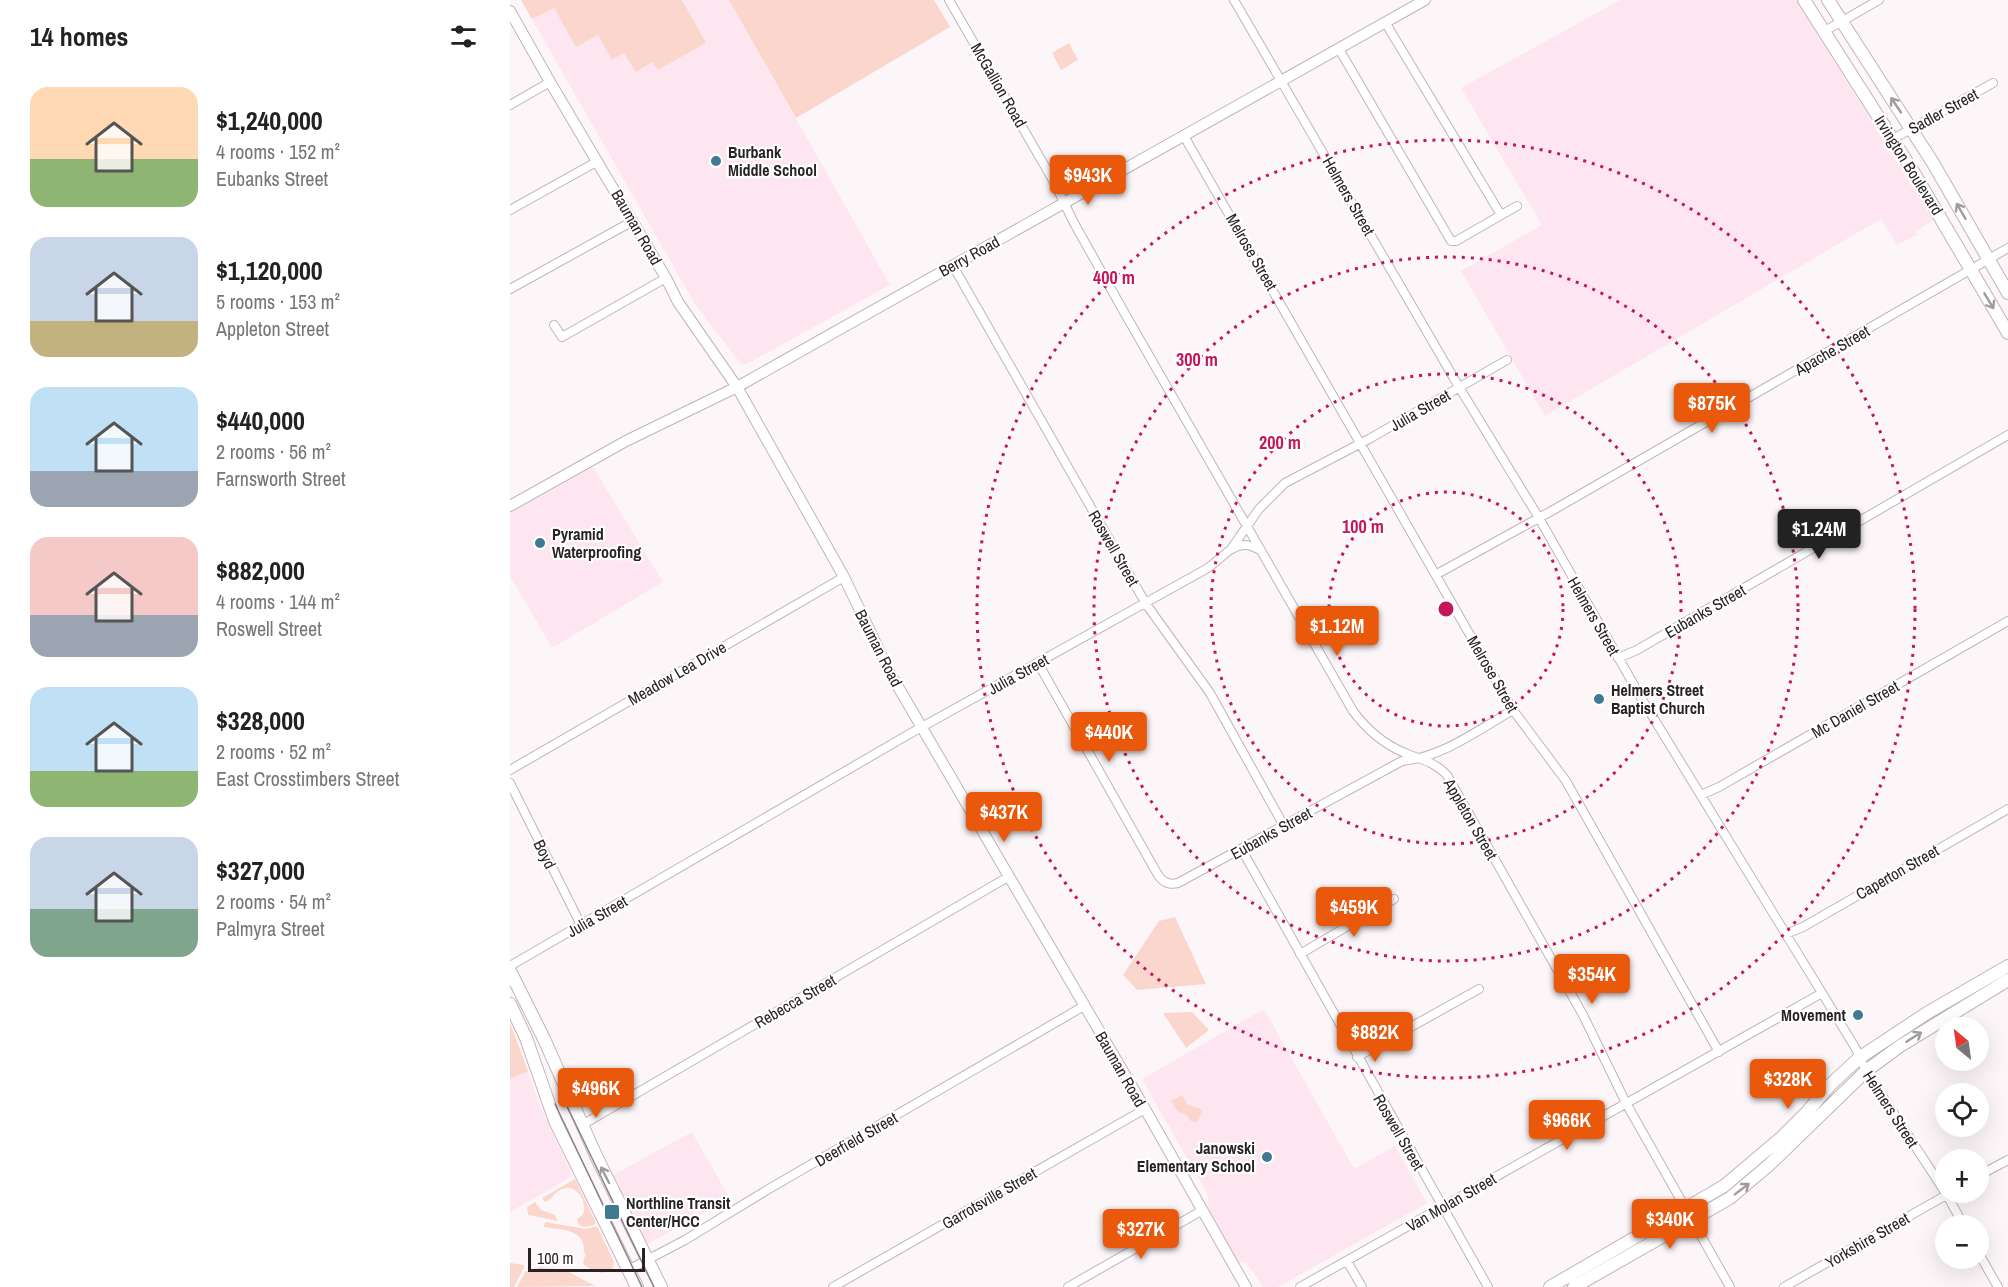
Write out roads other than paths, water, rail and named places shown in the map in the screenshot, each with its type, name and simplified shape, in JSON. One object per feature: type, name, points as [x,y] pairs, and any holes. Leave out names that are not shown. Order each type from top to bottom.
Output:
[{"type":"main road","name":"Irvington Boulevard","points":[[1804,0],[1893,139],[2008,333]]},
{"type":"main road","name":"Irvington Boulevard","points":[[1828,0],[1912,129],[2008,293]]},
{"type":"main road","points":[[1838,53],[1857,55],[1869,64]]},
{"type":"main road","points":[[1550,1287],[1584,1275],[1689,1215],[1740,1191],[1786,1141],[1866,1071],[1982,988],[2008,966]]},
{"type":"main road","points":[[510,971],[661,1287]]},
{"type":"main road","points":[[1786,1141],[1830,1085],[1859,1058],[1927,1013],[1982,988],[2008,980]]},
{"type":"main road","points":[[510,1004],[526,1038],[555,1121],[637,1287]]},
{"type":"main road","points":[[541,1078],[558,1071]]},
{"type":"main road","points":[[545,1091],[564,1083]]},
{"type":"main road","points":[[1574,1287],[1584,1275]]},
{"type":"street","name":"McGallion Road","points":[[949,0],[1064,203]]},
{"type":"street","name":"Helmers Street","points":[[1234,0],[1459,387],[1539,518],[1618,657],[1822,993],[1866,1071],[1935,1173]]},
{"type":"street","name":"Berry Road","points":[[510,506],[626,441],[737,387],[1425,0]]},
{"type":"street","points":[[1824,32],[1879,0]]},
{"type":"street","name":"Bauman Road","points":[[510,11],[678,302],[737,387],[844,577],[880,655],[921,728],[1145,1109],[1245,1287]]},
{"type":"street","points":[[1385,22],[1501,215]]},
{"type":"street","points":[[1338,49],[1449,238],[1456,241],[1517,206]]},
{"type":"street","points":[[510,105],[550,82]]},
{"type":"street","name":"Sadler Street","points":[[1893,139],[1993,83]]},
{"type":"street","name":"Melrose Street","points":[[1184,136],[1513,710],[1566,781],[1719,1052]]},
{"type":"street","points":[[510,210],[598,161]]},
{"type":"street","name":"Appleton Street","points":[[1064,203],[1353,711],[1375,736],[1403,757],[1435,759],[1447,775],[1583,1015],[1626,1103],[1730,1287]]},
{"type":"street","points":[[510,289],[633,221]]},
{"type":"street","name":"Apache Street","points":[[1437,574],[1539,518],[2008,248]]},
{"type":"street","name":"Roswell Street","points":[[950,267],[956,271],[1146,604],[1210,693],[1284,826]]},
{"type":"street","points":[[554,325],[562,338],[666,278]]},
{"type":"street","name":"Julia Street","points":[[510,966],[921,728],[1208,568],[1231,549],[1260,509],[1285,483],[1360,444],[1507,360]]},
{"type":"street","name":"Eubanks Street","points":[[1618,657],[1637,650],[2008,435]]},
{"type":"street","points":[[1231,549],[1240,544],[1251,545],[1261,551]]},
{"type":"street","name":"Meadow Lea Drive","points":[[510,770],[844,577]]},
{"type":"street","name":"Mc Daniel Street","points":[[1701,795],[1719,787],[2008,621]]},
{"type":"street","name":"Eubanks Street","points":[[1038,663],[1158,875],[1168,884],[1178,883],[1242,850],[1403,757]]},
{"type":"street","points":[[1435,759],[1513,710]]},
{"type":"street","name":"Boyd","points":[[510,783],[581,925]]},
{"type":"street","name":"Caperton Street","points":[[1786,934],[1803,927],[2008,809]]},
{"type":"street","name":"Roswell Street","points":[[1242,850],[1488,1287]]},
{"type":"street","name":"Rebecca Street","points":[[582,1125],[1008,877]]},
{"type":"street","points":[[1300,954],[1394,899]]},
{"type":"street","points":[[1358,1057],[1479,989]]},
{"type":"street","name":"Van Molan Street","points":[[1300,1287],[1822,993]]},
{"type":"street","name":"Deerfield Street","points":[[628,1270],[685,1240],[1084,1006]]},
{"type":"street","name":"Garrotsville Street","points":[[833,1287],[1145,1109]]},
{"type":"street","points":[[1989,1170],[2008,1160]]},
{"type":"street","name":"Yorkshire Street","points":[[1784,1287],[1935,1202]]},
{"type":"street","points":[[1068,1287],[1201,1211]]},
{"type":"street","points":[[1347,1261],[1362,1287]]},
{"type":"street","points":[[1988,1269],[1998,1287]]},
{"type":"tram line","points":[[564,1100],[654,1287]]},
{"type":"tram line","points":[[555,1104],[642,1287]]},
{"type":"place","name":"Burbank Middle School","points":[[716,161]]},
{"type":"place","name":"Pyramid Waterproofing","points":[[540,543]]},
{"type":"place","name":"Helmers Street Baptist Church","points":[[1599,699]]},
{"type":"place","name":"Movement","points":[[1858,1015]]},
{"type":"place","name":"Janowski Elementary School","points":[[1267,1157]]},
{"type":"place","name":"Northline Transit Center/HCC","points":[[612,1212]]}]
